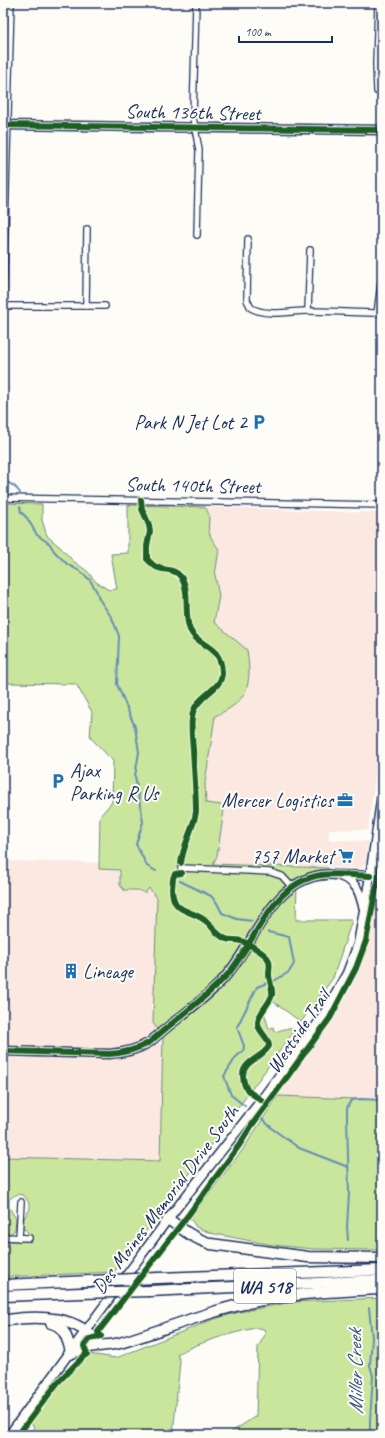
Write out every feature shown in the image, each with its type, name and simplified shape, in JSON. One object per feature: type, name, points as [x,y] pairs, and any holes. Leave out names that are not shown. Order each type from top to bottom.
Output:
[{"type":"highway","points":[[168,1219],[189,1235],[211,1244],[308,1257],[382,1258]]},
{"type":"highway","name":"WA 518","points":[[3,1285],[382,1270]]},
{"type":"highway","name":"WA 518","points":[[3,1296],[382,1280]]},
{"type":"highway","points":[[6,1320],[54,1323],[65,1333],[70,1353],[99,1345],[109,1346],[120,1343],[212,1313],[258,1301],[306,1295],[382,1290]]},
{"type":"highway","points":[[6,1320],[48,1318],[78,1326],[95,1338],[99,1345]]},
{"type":"street","points":[[11,3],[5,125],[3,306],[104,306]]},
{"type":"street","points":[[196,3],[193,118],[199,150],[197,235]]},
{"type":"street","points":[[378,3],[376,63],[378,91]]},
{"type":"street","name":"South 136th Street","points":[[5,125],[382,130]]},
{"type":"street","points":[[86,306],[87,229]]},
{"type":"street","points":[[248,239],[247,300],[251,308],[262,312],[308,311],[380,313],[382,276]]},
{"type":"street","points":[[308,311],[310,250]]},
{"type":"street","name":"South 140th Street","points":[[3,498],[382,505]]},
{"type":"street","name":"Des Moines Memorial Drive South","points":[[9,1435],[168,1219],[259,1103],[321,1019],[347,973],[358,944],[382,794]]},
{"type":"street","points":[[181,868],[270,872],[282,876],[292,887]]},
{"type":"street","points":[[3,1051],[124,1053],[141,1048],[219,984],[236,963],[274,905],[285,892],[292,887],[312,877],[323,874],[382,876]]},
{"type":"street","points":[[337,875],[354,884],[360,894],[364,908]]},
{"type":"street","points":[[19,1238],[21,1202]]},
{"type":"street","points":[[3,1237],[29,1238]]},
{"type":"shaded area","points":[[205,507],[382,513],[382,723],[368,830],[329,829],[329,840],[368,841],[366,862],[363,867],[213,864],[217,856],[224,810],[221,805],[206,803],[205,783],[215,716],[225,712],[247,650],[214,622],[219,596],[215,575],[219,549],[213,541],[209,531],[209,512]]},
{"type":"shaded area","points":[[3,861],[158,864],[153,1023],[163,1038],[160,1161],[3,1157]]},
{"type":"shaded area","points":[[381,884],[382,1100],[278,1096],[339,1008],[352,986],[365,951],[378,887]]},
{"type":"green space","points":[[3,503],[42,504],[42,520],[47,536],[73,561],[87,571],[96,582],[109,590],[117,589],[111,554],[128,553],[128,505],[205,507],[209,516],[210,535],[219,549],[215,575],[219,596],[214,622],[247,650],[249,673],[246,690],[241,698],[235,704],[215,716],[205,783],[206,803],[221,805],[224,810],[217,856],[213,864],[328,868],[328,880],[297,883],[296,920],[352,920],[333,978],[301,1022],[271,1000],[264,1012],[269,1029],[273,1027],[275,1032],[288,1028],[295,1030],[169,1202],[114,1272],[3,1277],[3,1241],[28,1241],[28,1232],[23,1228],[24,1218],[30,1209],[25,1197],[20,1194],[9,1200],[9,1207],[16,1219],[15,1230],[10,1234],[3,1234],[3,1157],[160,1161],[163,1038],[153,1023],[157,898],[149,888],[145,893],[138,890],[124,890],[120,885],[120,870],[99,869],[100,816],[112,802],[113,761],[90,737],[92,712],[76,684],[3,683]]},
{"type":"green space","points":[[278,1096],[382,1100],[382,1250],[314,1249],[272,1245],[210,1233],[196,1227],[190,1218],[241,1152]]},
{"type":"green space","points":[[382,1298],[382,1435],[227,1435],[256,1416],[258,1347],[265,1335],[265,1330],[255,1328],[216,1338],[177,1354],[180,1361],[173,1435],[28,1435],[34,1427],[30,1422],[70,1373],[89,1354],[116,1358],[214,1319],[239,1312],[292,1302]]},
{"type":"waterway","points":[[3,481],[13,485],[20,493]]},
{"type":"waterway","points":[[20,507],[21,512],[27,518],[37,535],[50,544],[54,551],[67,564],[81,572],[90,580],[99,599],[112,618],[119,636],[117,684],[135,727],[139,752],[135,776],[143,822],[136,844],[147,866],[156,871]]},
{"type":"waterway","points":[[180,881],[211,896],[217,903],[222,913],[237,919],[252,921]]},
{"type":"waterway","points":[[268,932],[289,937],[294,964],[289,972],[274,981]]},
{"type":"waterway","name":"Miller Creek","points":[[245,1106],[231,1095],[224,1076],[236,1057],[243,1051],[244,1046],[237,1027],[257,987],[267,983]]},
{"type":"waterway","name":"Miller Creek","points":[[348,1240],[347,1227],[349,1193],[347,1108],[351,1100],[382,1100]]},
{"type":"waterway","name":"Miller Creek","points":[[261,1118],[274,1130],[299,1148],[348,1167]]},
{"type":"waterway","name":"Miller Creek","points":[[369,1308],[372,1338],[370,1365],[373,1376],[370,1435]]},
{"type":"cycle path","points":[[3,125],[382,130]]},
{"type":"cycle path","points":[[141,500],[142,509],[150,531],[147,546],[147,559],[156,567],[176,572],[181,577],[186,589],[187,617],[190,630],[198,640],[209,647],[218,656],[221,663],[222,672],[219,683],[200,701],[193,712],[192,730],[196,812],[181,863]]},
{"type":"cycle path","name":"Westside Trail","points":[[18,1435],[58,1382],[87,1354],[84,1346],[90,1339],[101,1336],[98,1332],[189,1214],[330,1018],[356,968],[366,941],[378,884],[382,843]]},
{"type":"cycle path","name":"Westside Trail","points":[[182,873],[174,875],[172,888],[173,897],[179,907],[202,918],[218,934],[228,940],[239,940],[251,946],[264,954],[269,961],[269,977],[272,995],[260,1015],[258,1022],[259,1029],[267,1039],[269,1046],[262,1054],[249,1063],[243,1076],[246,1088],[261,1100]]},
{"type":"cycle path","points":[[3,1051],[109,1054],[136,1049],[150,1042],[210,992],[228,974],[277,901],[289,889],[304,880],[326,874],[370,876]]},
{"type":"place","name":"Park N Jet Lot 2","points":[[259,422]]},
{"type":"place","name":"Ajax Parking R Us","points":[[58,781]]},
{"type":"place","name":"Mercer Logistics","points":[[345,800]]},
{"type":"place","name":"757 Market","points":[[346,856]]},
{"type":"place","name":"Lineage","points":[[71,971]]}]
